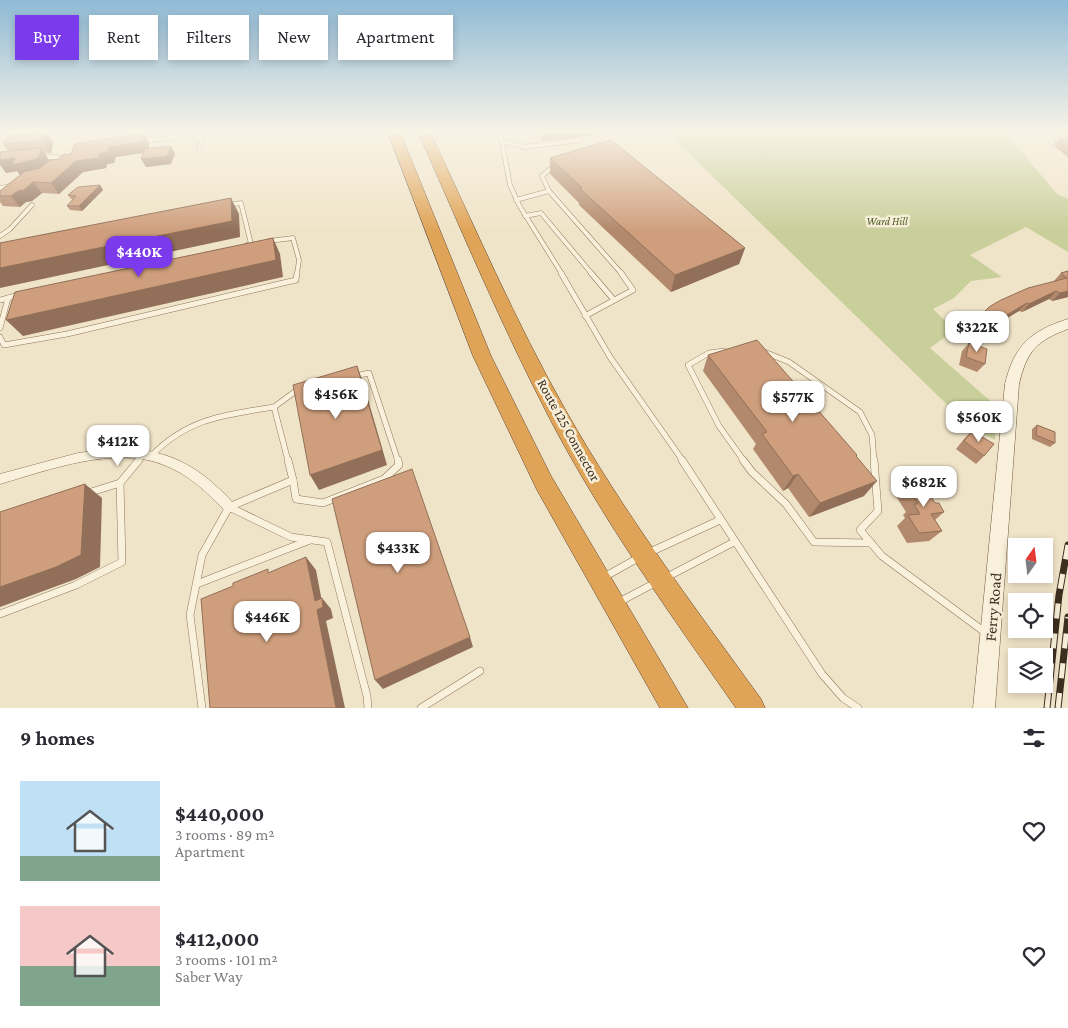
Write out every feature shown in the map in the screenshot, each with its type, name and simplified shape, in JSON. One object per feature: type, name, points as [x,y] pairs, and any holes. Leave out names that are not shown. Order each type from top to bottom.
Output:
[{"type":"highway","points":[[405,165],[482,356],[544,483],[675,708]]},
{"type":"highway","name":"Route 125 Connector","points":[[439,165],[513,327],[559,417],[644,555],[752,708]]},
{"type":"street","name":"Ferry Road","points":[[984,708],[1012,384],[1018,360],[1025,349],[1034,341],[1068,324]]},
{"type":"street","points":[[0,479],[52,464],[96,455],[130,453],[175,465],[211,487],[229,507]]},
{"type":"lane","points":[[506,165],[510,185],[516,200],[610,357],[822,674],[843,698],[858,708]]},
{"type":"lane","points":[[549,170],[542,176],[548,191],[618,268],[633,290],[585,316]]},
{"type":"lane","points":[[0,188],[14,185]]},
{"type":"lane","points":[[516,200],[548,191]]},
{"type":"lane","points":[[222,206],[241,203],[251,244]]},
{"type":"lane","points":[[0,236],[10,229],[32,205]]},
{"type":"lane","points":[[525,216],[541,213],[614,300]]},
{"type":"lane","points":[[0,337],[4,345],[67,334],[296,280],[299,260],[293,238],[241,246]]},
{"type":"lane","points":[[0,300],[27,294]]},
{"type":"lane","points":[[0,328],[8,298]]},
{"type":"lane","points":[[755,347],[789,362],[860,412],[872,435],[878,511],[860,530],[882,556],[990,636]]},
{"type":"lane","points":[[727,350],[709,353],[688,365],[719,426],[752,472],[786,504],[814,542],[871,544]]},
{"type":"lane","points":[[274,407],[296,499],[323,502],[384,479],[399,466],[395,447],[369,373],[351,377]]},
{"type":"lane","points":[[83,495],[120,483],[147,456],[170,438],[192,426],[221,417],[274,407],[295,390],[304,388]]},
{"type":"lane","points":[[202,708],[190,615],[202,555],[229,507],[292,480]]},
{"type":"lane","points":[[0,614],[76,585],[122,562],[120,483]]},
{"type":"lane","points":[[229,507],[291,537],[328,542],[367,696],[368,708]]},
{"type":"lane","points":[[599,580],[644,555],[720,520]]},
{"type":"lane","points":[[196,584],[312,540]]},
{"type":"lane","points":[[614,605],[734,542]]},
{"type":"lane","points":[[421,708],[480,671]]},
{"type":"green space","name":"Ward Hill","points":[[701,165],[1033,165],[1057,194],[1068,199],[1068,252],[1026,227],[970,255],[1002,277],[971,281],[954,298],[933,309],[955,330],[930,348],[996,406],[995,440],[970,427]]},
{"type":"building","points":[[44,165],[71,165],[51,183],[33,182],[24,190],[18,191],[11,196],[0,196],[0,191],[24,172],[40,168]]},
{"type":"building","points":[[558,165],[642,165],[745,248],[675,275],[580,189],[582,188]]},
{"type":"building","points":[[100,185],[79,206],[67,206],[76,196],[68,195],[78,187]]},
{"type":"building","points":[[231,198],[232,221],[0,268],[0,243]]},
{"type":"building","points":[[273,238],[276,260],[6,320],[15,292]]},
{"type":"building","points":[[1068,271],[1068,291],[1060,293],[1056,291],[1029,304],[1027,303],[993,323],[997,325],[988,334],[971,325],[989,307],[1001,300],[1028,288],[1067,278],[1061,273]]},
{"type":"building","points":[[757,340],[857,455],[877,481],[820,503],[798,474],[793,476],[762,434],[767,432],[708,355]]},
{"type":"building","points":[[969,343],[987,349],[985,364],[966,357]]},
{"type":"building","points":[[357,366],[382,450],[310,475],[293,385]]},
{"type":"building","points":[[1037,425],[1055,432],[1055,443],[1036,435]]},
{"type":"building","points":[[972,431],[994,444],[984,456],[964,441]]},
{"type":"building","points":[[412,469],[470,637],[375,680],[332,499]]},
{"type":"building","points":[[921,480],[935,503],[939,503],[944,512],[931,514],[942,531],[919,533],[908,515],[920,514],[914,504],[918,504],[905,482]]},
{"type":"building","points":[[85,484],[81,555],[56,567],[0,587],[0,512]]},
{"type":"building","points":[[306,557],[315,601],[322,598],[323,607],[317,610],[336,708],[210,708],[201,599],[233,586],[233,583],[268,569],[268,573]]},
{"type":"railway","points":[[1047,708],[1059,595],[1068,545]]},
{"type":"railway","points":[[1058,708],[1068,617]]}]
